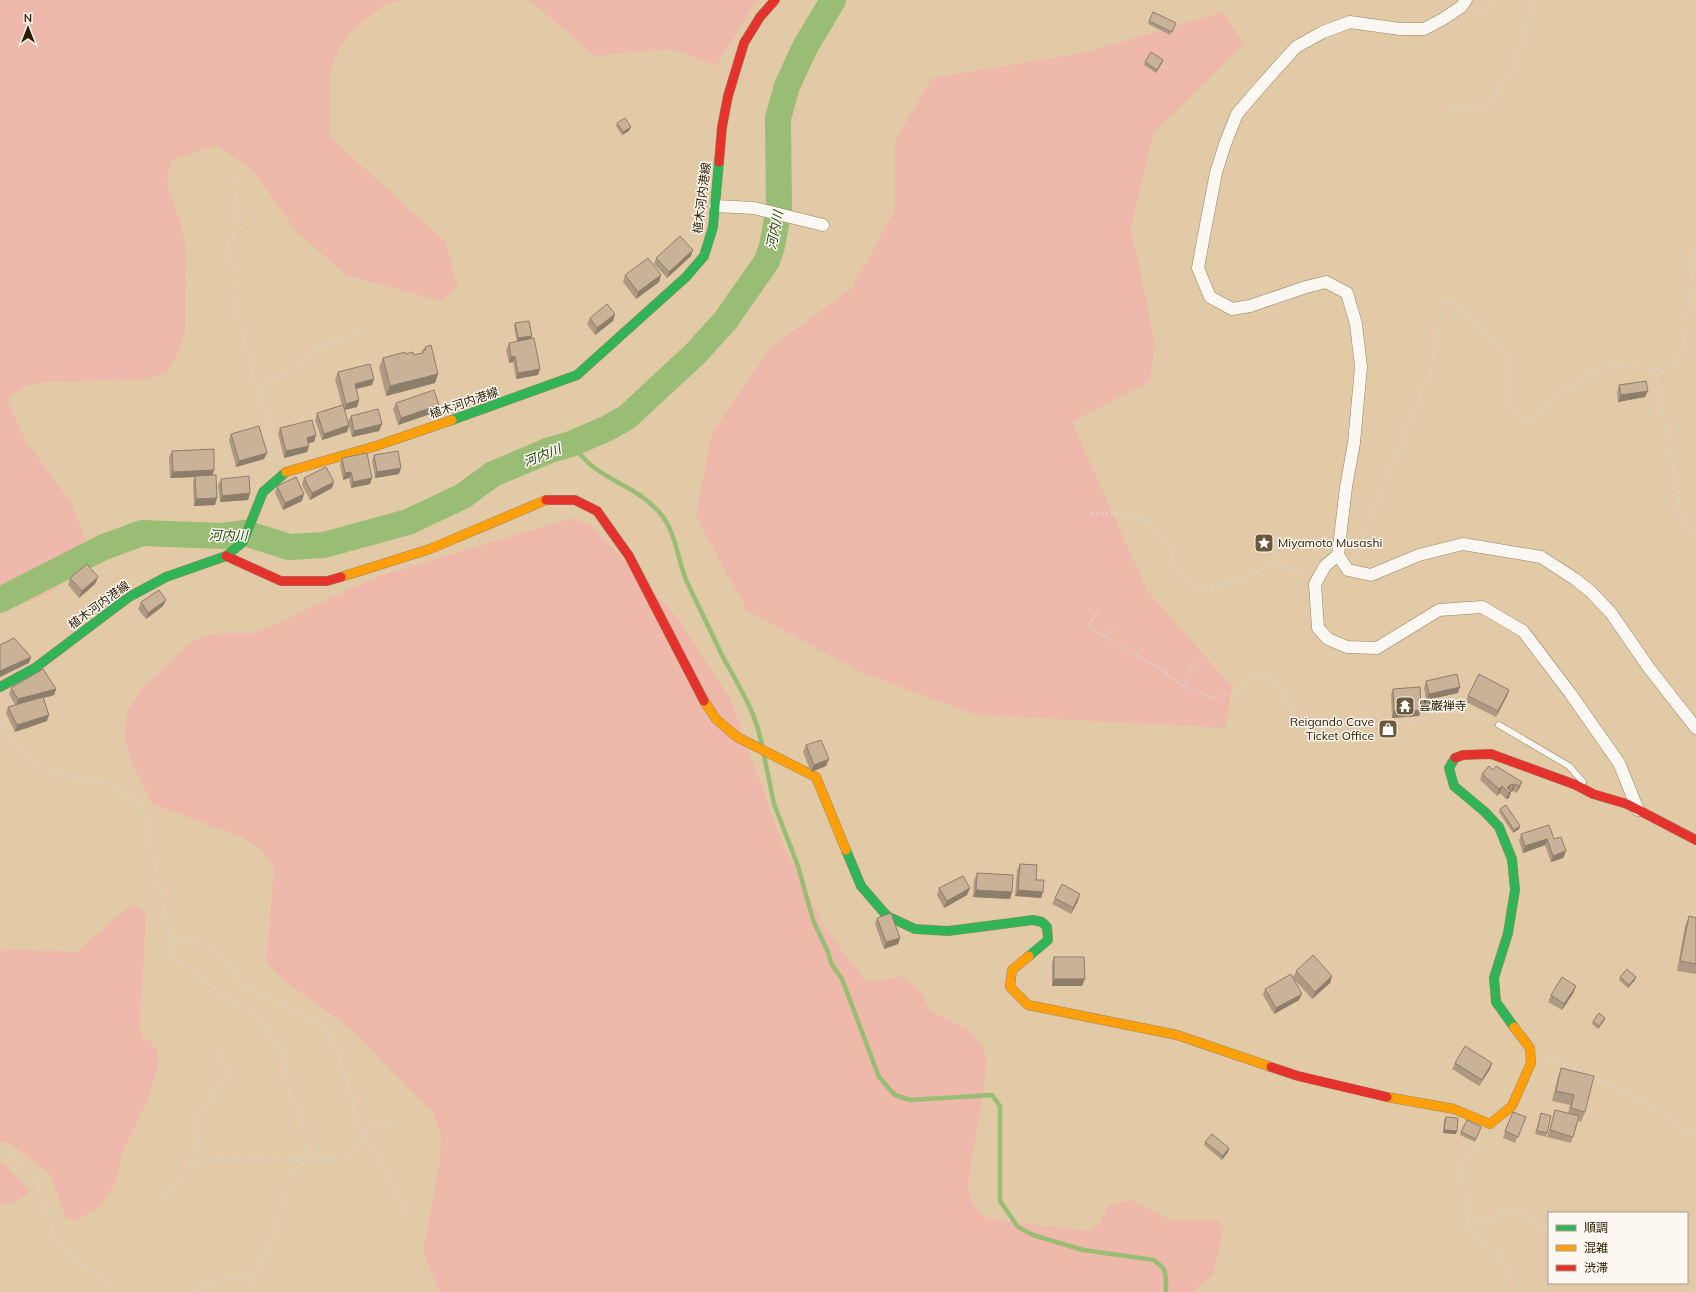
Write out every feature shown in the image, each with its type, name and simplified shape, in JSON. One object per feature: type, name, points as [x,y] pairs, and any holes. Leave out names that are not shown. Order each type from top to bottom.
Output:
[{"type":"street","name":"植木河内港線","points":[[0,687],[35,668],[129,597],[166,577],[226,556],[243,542],[263,492],[286,472],[376,446],[577,375],[686,277],[704,256],[713,227],[722,127],[728,96],[744,43],[760,17],[775,0]]},
{"type":"street","points":[[1464,3],[1444,19],[1424,29],[1400,29],[1350,22],[1323,32],[1296,47],[1238,114],[1225,144],[1216,173],[1198,268],[1210,297],[1232,309],[1250,306],[1306,287],[1326,282],[1347,293],[1356,324],[1361,367],[1354,443],[1346,487],[1338,555],[1348,570],[1371,575],[1419,556],[1464,544],[1541,557],[1575,579],[1590,591],[1611,613],[1649,668],[1696,728]]},
{"type":"street","points":[[715,206],[754,208],[823,225]]},
{"type":"street","points":[[226,556],[281,581],[327,581],[430,549],[547,499],[575,500],[598,511],[629,556],[702,700],[716,719],[737,737],[816,777],[861,886],[888,916],[915,929],[948,931],[1033,920],[1042,922],[1047,927],[1048,940],[1012,970],[1010,987],[1028,1005],[1177,1035],[1298,1076],[1371,1094],[1454,1109],[1490,1124],[1512,1106],[1531,1063],[1530,1048],[1496,1002],[1494,978],[1508,933],[1515,890],[1512,859],[1499,827],[1485,812],[1454,786],[1449,768],[1454,758],[1463,755],[1491,754],[1576,785],[1593,794],[1627,804],[1696,840]]},
{"type":"street","points":[[1338,555],[1324,566],[1315,584],[1318,628],[1328,639],[1347,647],[1377,648],[1439,610],[1482,607],[1523,632],[1570,693],[1619,763],[1638,810]]},
{"type":"lane","points":[[1499,725],[1569,766],[1593,794]]},
{"type":"path","points":[[1464,3],[1477,12],[1487,8],[1494,0]]},
{"type":"path","points":[[1444,113],[1487,106],[1513,72],[1534,0]]},
{"type":"path","points":[[233,177],[241,228],[227,243],[233,270],[232,295],[260,402],[272,422],[269,445],[279,478]]},
{"type":"path","points":[[1348,570],[1357,557],[1372,513],[1426,382],[1438,347],[1441,303],[1452,300],[1502,347],[1506,355],[1506,394],[1515,415],[1533,421],[1566,389],[1583,377],[1612,366],[1656,369],[1676,364],[1684,343],[1696,244]]},
{"type":"path","points":[[257,390],[282,376],[320,347],[358,333]]},
{"type":"path","points":[[1656,369],[1670,452],[1679,482],[1679,513],[1696,535]]},
{"type":"path","points":[[1091,513],[1121,514],[1149,522],[1169,542],[1177,575],[1200,590],[1243,579],[1274,564],[1298,571],[1315,584]]},
{"type":"path","points":[[1274,564],[1276,538],[1281,538]]},
{"type":"path","points":[[1098,610],[1088,627],[1157,667],[1184,686],[1213,698],[1236,690],[1256,673],[1275,679],[1291,711],[1307,728],[1360,727],[1388,722],[1424,720],[1445,707],[1499,725]]},
{"type":"path","points":[[1105,637],[1117,621]]},
{"type":"path","points":[[1184,686],[1194,662]]},
{"type":"path","points":[[0,722],[26,755],[37,766],[66,777],[113,784],[138,804],[152,821],[150,843],[175,960],[232,1002],[255,1013],[284,1057],[290,1094],[303,1114],[305,1159],[289,1177],[277,1227],[258,1268],[248,1278],[229,1277],[204,1284],[192,1292]]},
{"type":"path","points":[[173,948],[185,939],[199,940],[218,956],[246,987],[301,1013],[328,1030],[342,1064],[363,1137],[371,1142],[408,1215]]},
{"type":"path","points":[[164,1198],[188,1167],[198,1139],[200,1112],[228,1073],[218,1047]]},
{"type":"path","points":[[1531,1063],[1551,1059],[1574,1068],[1658,1109],[1682,1130],[1696,1135]]},
{"type":"path","points":[[188,1167],[201,1160],[345,1158],[370,1127],[397,1118]]},
{"type":"path","points":[[1490,1124],[1472,1150],[1460,1162],[1468,1225],[1479,1241],[1495,1249],[1504,1264],[1506,1273],[1503,1292]]},
{"type":"path","points":[[0,1151],[13,1155],[32,1171],[54,1234],[64,1252],[119,1292]]},
{"type":"path","points":[[1468,1225],[1510,1213],[1531,1217],[1548,1231]]},
{"type":"path","points":[[248,1278],[257,1292]]},
{"type":"path","points":[[1676,1284],[1696,1292]]},
{"type":"shaded area","points":[[0,0],[403,0],[386,4],[350,32],[338,51],[330,72],[330,137],[446,242],[458,287],[440,301],[346,275],[295,230],[253,170],[215,145],[170,162],[167,184],[182,227],[186,250],[185,333],[178,354],[166,373],[142,380],[47,382],[25,386],[7,399],[26,441],[72,504],[91,554],[50,594],[0,612]]},
{"type":"shaded area","points":[[529,0],[757,0],[716,66],[673,49],[595,56]]},
{"type":"shaded area","points":[[1223,12],[1244,44],[1154,132],[1131,228],[1155,343],[1150,381],[1072,422],[1147,590],[1232,687],[1225,728],[976,715],[863,673],[747,611],[696,516],[712,433],[770,348],[852,288],[895,210],[895,141],[932,78],[1083,53]]},
{"type":"shaded area","points":[[573,518],[593,527],[676,616],[730,698],[782,842],[826,929],[867,983],[902,976],[919,990],[930,1010],[968,1030],[983,1046],[987,1067],[968,1185],[970,1196],[977,1209],[990,1219],[1088,1231],[1099,1225],[1109,1205],[1131,1200],[1171,1220],[1217,1220],[1224,1229],[1213,1275],[1191,1292],[439,1292],[423,1250],[440,1163],[441,1136],[433,1112],[350,1028],[282,979],[266,962],[274,868],[262,850],[242,837],[152,804],[129,756],[124,733],[128,711],[141,689],[194,640],[214,633],[256,633],[378,576]]},
{"type":"shaded area","points":[[140,906],[146,916],[140,1026],[143,1037],[152,1043],[158,1053],[158,1065],[149,1097],[121,1156],[118,1179],[99,1207],[76,1220],[65,1217],[50,1174],[9,1143],[0,1142],[0,949],[76,952],[128,907]]},
{"type":"shaded area","points":[[0,1161],[31,1191],[20,1199],[0,1206]]},
{"type":"building","points":[[1153,12],[1176,23],[1172,32],[1149,21]]},
{"type":"building","points":[[1151,52],[1163,60],[1157,70],[1145,62]]},
{"type":"building","points":[[625,118],[631,127],[623,132],[617,123]]},
{"type":"building","points":[[680,236],[693,250],[669,272],[656,258]]},
{"type":"building","points":[[648,258],[661,275],[638,292],[625,275]]},
{"type":"building","points":[[607,304],[615,314],[597,328],[590,318]]},
{"type":"building","points":[[529,321],[532,336],[518,338],[515,323]]},
{"type":"building","points":[[534,338],[540,369],[518,373],[515,356],[511,357],[509,343]]},
{"type":"building","points":[[431,345],[438,374],[390,386],[383,358],[405,352],[405,354],[413,352],[413,355],[423,353],[423,350],[426,350],[425,347]]},
{"type":"building","points":[[370,364],[374,379],[355,384],[359,400],[346,404],[338,372]]},
{"type":"building","points":[[1646,381],[1648,391],[1621,395],[1619,385]]},
{"type":"building","points":[[434,390],[439,405],[401,418],[396,403]]},
{"type":"building","points":[[343,405],[349,425],[324,434],[317,413]]},
{"type":"building","points":[[378,409],[382,424],[354,431],[351,416]]},
{"type":"building","points":[[312,420],[316,435],[307,438],[309,446],[286,451],[280,428]]},
{"type":"building","points":[[259,426],[267,453],[239,461],[231,434]]},
{"type":"building","points":[[214,449],[214,470],[173,472],[172,451]]},
{"type":"building","points":[[398,451],[401,468],[377,472],[374,455]]},
{"type":"building","points":[[367,453],[372,478],[353,482],[351,472],[345,473],[342,458]]},
{"type":"building","points":[[326,467],[334,482],[312,493],[304,478]]},
{"type":"building","points":[[216,475],[217,498],[196,499],[195,476]]},
{"type":"building","points":[[249,476],[250,493],[222,496],[221,479]]},
{"type":"building","points":[[296,477],[304,494],[285,503],[277,486]]},
{"type":"building","points":[[87,564],[98,577],[82,591],[70,578]]},
{"type":"building","points":[[159,590],[166,600],[148,613],[141,602]]},
{"type":"building","points":[[14,638],[31,657],[0,671],[0,645]]},
{"type":"building","points":[[43,669],[56,689],[18,699],[11,688]]},
{"type":"building","points":[[1457,674],[1460,687],[1429,694],[1426,681]]},
{"type":"building","points":[[1479,674],[1509,690],[1498,711],[1468,696]]},
{"type":"building","name":"雲巌禅寺","points":[[1420,687],[1421,710],[1394,711],[1393,689]]},
{"type":"building","points":[[43,697],[49,715],[17,725],[8,707]]},
{"type":"building","points":[[821,740],[829,759],[814,765],[806,745]]},
{"type":"building","points":[[1489,766],[1493,770],[1496,766],[1522,782],[1519,786],[1511,784],[1507,788],[1511,791],[1509,793],[1502,786],[1499,789],[1482,774]]},
{"type":"building","points":[[1506,805],[1520,826],[1514,830],[1500,809]]},
{"type":"building","points":[[1549,825],[1554,839],[1561,837],[1566,851],[1553,856],[1547,839],[1525,846],[1521,834]]},
{"type":"building","points":[[1020,864],[1037,865],[1036,880],[1044,880],[1043,892],[1018,890]]},
{"type":"building","points":[[977,873],[1013,875],[1012,892],[976,890]]},
{"type":"building","points":[[963,876],[970,888],[947,901],[939,888]]},
{"type":"building","points":[[1062,884],[1080,894],[1073,908],[1055,898]]},
{"type":"building","points":[[891,913],[900,938],[886,942],[877,918]]},
{"type":"building","points":[[1689,916],[1696,918],[1696,964],[1680,961]]},
{"type":"building","points":[[1313,955],[1332,976],[1315,992],[1296,971]]},
{"type":"building","points":[[1054,957],[1084,957],[1085,979],[1054,979]]},
{"type":"building","points":[[1627,969],[1636,977],[1629,985],[1620,977]]},
{"type":"building","points":[[1291,974],[1302,994],[1276,1008],[1265,989]]},
{"type":"building","points":[[1562,977],[1576,986],[1564,1004],[1551,995]]},
{"type":"building","points":[[1599,1013],[1605,1018],[1599,1026],[1593,1021]]},
{"type":"building","points":[[1465,1046],[1492,1063],[1482,1080],[1455,1063]]},
{"type":"building","points":[[1561,1068],[1594,1076],[1585,1112],[1571,1108],[1574,1095],[1556,1091]]},
{"type":"building","points":[[1555,1110],[1579,1116],[1573,1137],[1550,1130]]},
{"type":"building","points":[[1513,1112],[1526,1117],[1518,1137],[1505,1131]]},
{"type":"building","points":[[1541,1113],[1551,1116],[1547,1133],[1537,1131]]},
{"type":"building","points":[[1446,1117],[1458,1118],[1457,1131],[1444,1130]]},
{"type":"building","points":[[1467,1120],[1481,1127],[1476,1139],[1461,1132]]},
{"type":"building","points":[[1212,1134],[1229,1148],[1223,1156],[1205,1142]]},
{"type":"waterway","name":"河内川","points":[[0,600],[104,547],[142,533],[223,536],[245,533],[289,547],[324,545],[408,522],[463,496],[493,474],[550,450],[571,444],[608,428],[627,417],[695,354],[725,321],[767,261],[772,246],[779,208],[778,118],[787,86],[805,47],[833,0]]},
{"type":"waterway","points":[[571,444],[592,466],[635,492],[651,504],[665,520],[670,528],[687,582],[723,657],[751,710],[762,745]]},
{"type":"waterway","points":[[764,755],[774,804],[798,866],[813,920],[828,952],[831,963],[842,979],[879,1077],[895,1095],[910,1100],[992,1095],[1000,1106],[1000,1201],[1018,1227],[1033,1235],[1083,1250],[1154,1260],[1164,1269],[1166,1292]]},
{"type":"traffic: fast","points":[[452,420],[577,375],[686,277],[704,256],[713,227],[719,162]]},
{"type":"traffic: fast","points":[[0,687],[35,668],[129,597],[166,577],[226,556],[243,542],[263,492],[286,472]]},
{"type":"traffic: fast","points":[[1455,758],[1449,768],[1454,786],[1485,812],[1499,827],[1512,859],[1515,890],[1508,933],[1494,978],[1496,1002],[1514,1027]]},
{"type":"traffic: fast","points":[[846,850],[861,886],[887,916],[915,929],[948,931],[1033,920],[1042,922],[1047,927],[1048,940],[1029,956]]},
{"type":"traffic: slow","points":[[286,472],[376,446],[452,420]]},
{"type":"traffic: slow","points":[[341,577],[430,549],[546,500]]},
{"type":"traffic: slow","points":[[704,701],[716,719],[737,737],[816,777],[846,850]]},
{"type":"traffic: slow","points":[[1029,956],[1012,970],[1010,987],[1028,1005],[1177,1035],[1271,1067]]},
{"type":"traffic: slow","points":[[1387,1097],[1454,1109],[1490,1124],[1512,1106],[1531,1063],[1530,1048],[1514,1027]]},
{"type":"traffic: jam","points":[[719,162],[722,127],[728,96],[744,43],[760,17],[775,0]]},
{"type":"traffic: jam","points":[[546,500],[575,500],[597,511],[629,556],[704,701]]},
{"type":"traffic: jam","points":[[226,556],[281,581],[327,581],[341,577]]},
{"type":"traffic: jam","points":[[1455,758],[1463,755],[1491,754],[1576,785],[1593,794],[1627,804],[1696,840]]},
{"type":"traffic: jam","points":[[1271,1067],[1298,1076],[1387,1097]]},
{"type":"place","name":"Miyamoto Musashi","points":[[1264,543]]},
{"type":"place","name":"雲巌禅寺","points":[[1405,706]]},
{"type":"place","name":"Reigando Cave Ticket Office","points":[[1388,729]]}]
